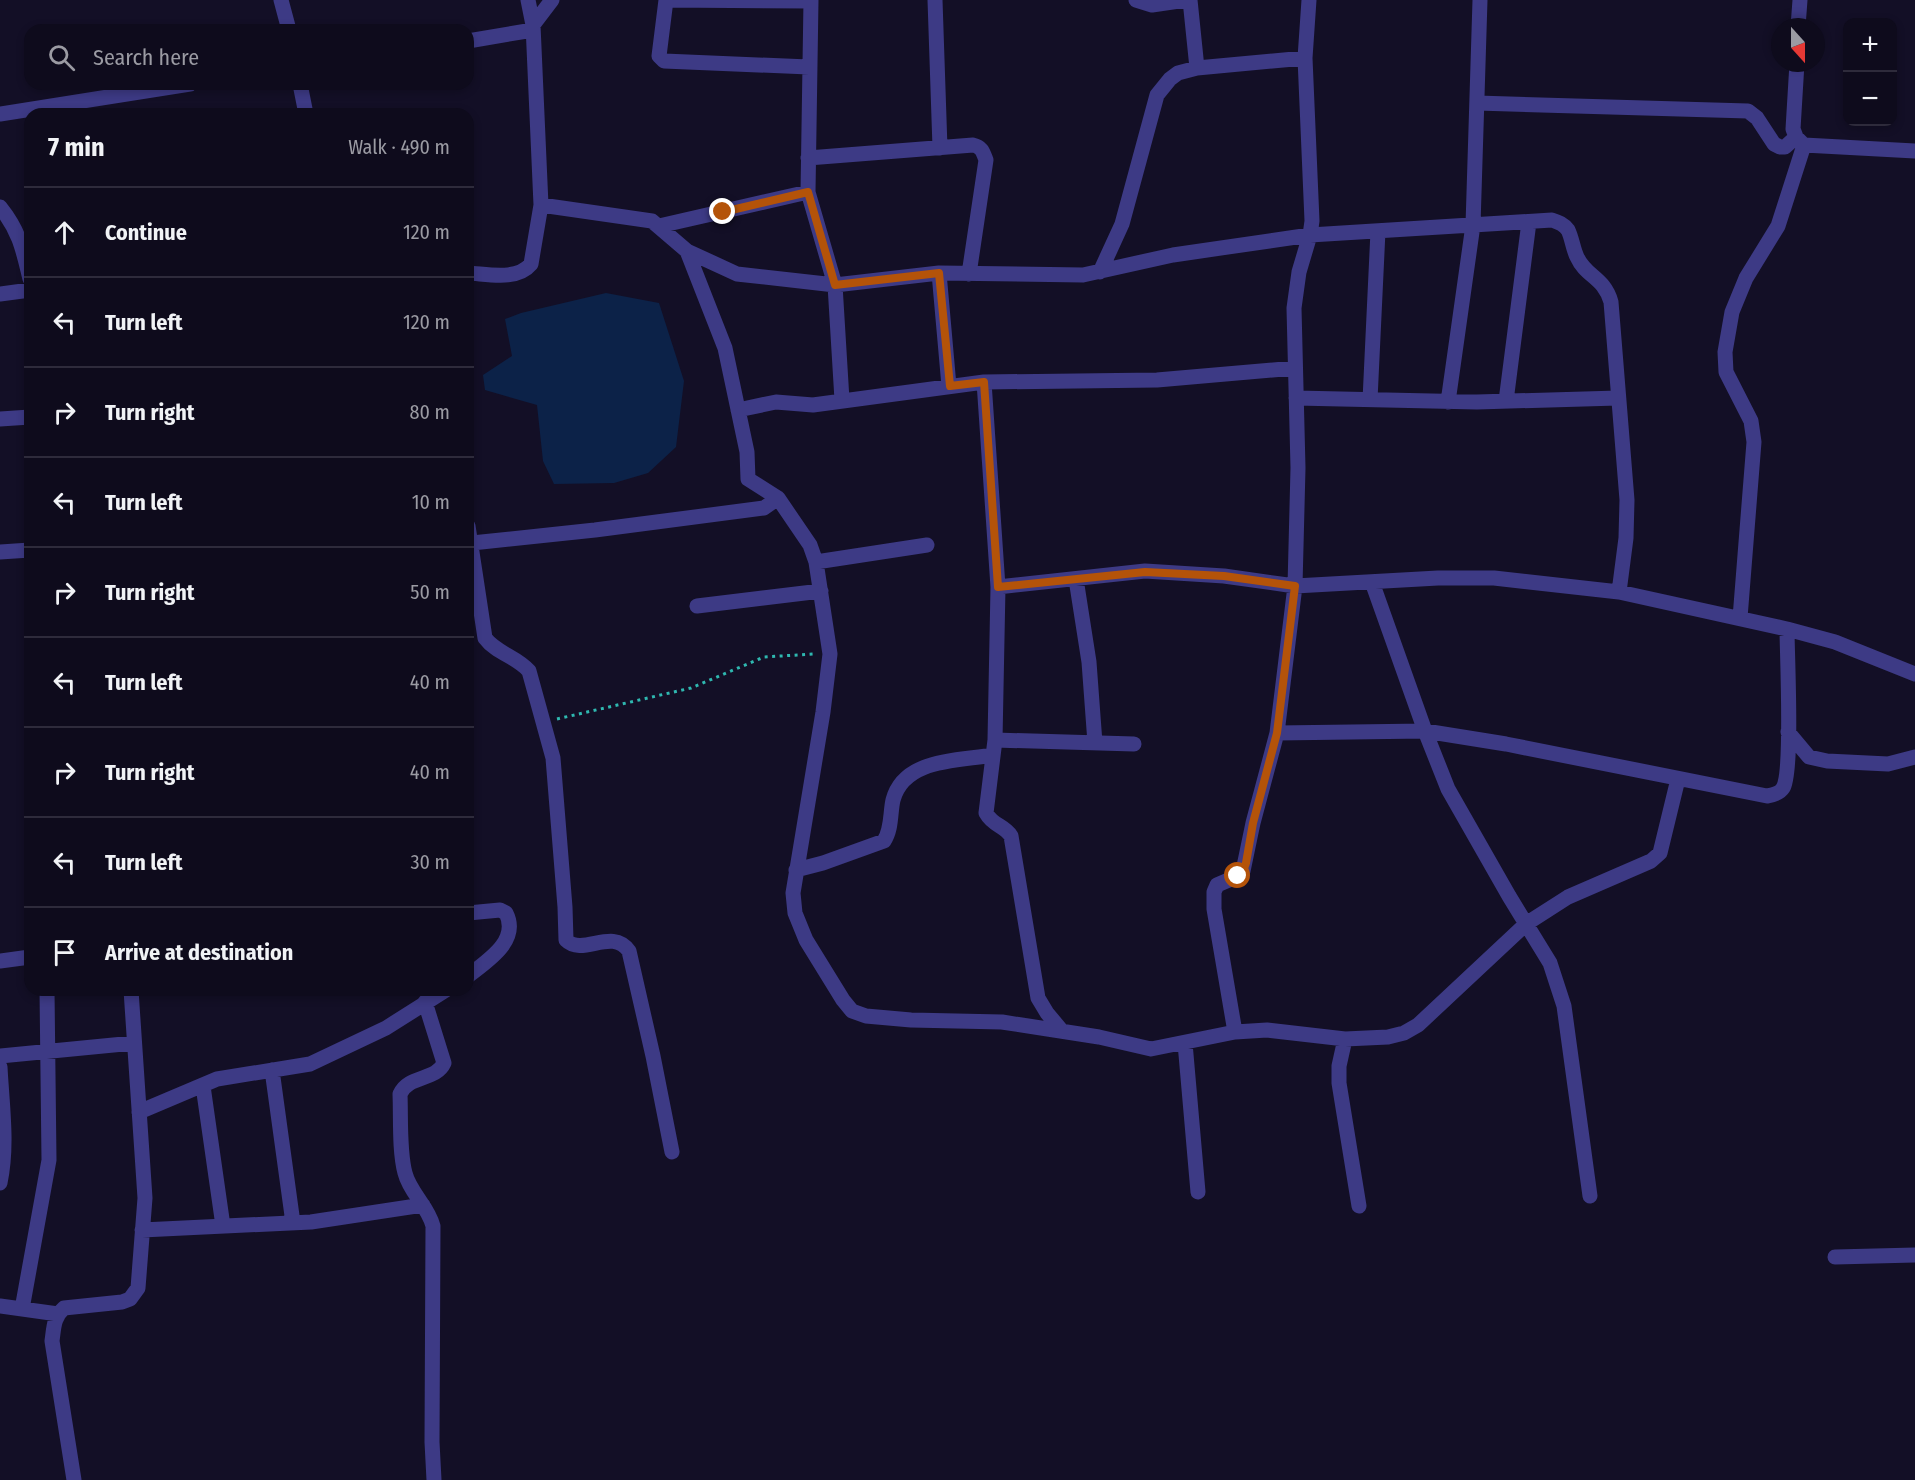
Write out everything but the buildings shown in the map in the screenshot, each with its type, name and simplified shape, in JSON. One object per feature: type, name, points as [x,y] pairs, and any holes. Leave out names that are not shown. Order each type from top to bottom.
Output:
[{"type":"street","points":[[281,0],[287,24]]},
{"type":"street","points":[[474,273],[513,274],[525,271],[531,264],[541,205],[533,28],[528,0]]},
{"type":"street","points":[[474,40],[533,28],[552,0]]},
{"type":"street","points":[[809,67],[664,61],[659,56],[666,0],[811,0],[808,192],[835,285],[842,400]]},
{"type":"street","points":[[935,0],[940,148]]},
{"type":"street","points":[[1136,0],[1152,5],[1188,0],[1197,68]]},
{"type":"street","points":[[1235,1032],[1214,909],[1215,888],[1243,871],[1277,733],[1295,586],[1298,468],[1294,308],[1299,272],[1311,235],[1305,58],[1309,0]]},
{"type":"street","points":[[1448,402],[1473,225],[1480,0]]},
{"type":"street","points":[[1799,18],[1800,0]]},
{"type":"street","points":[[1100,272],[1122,224],[1156,95],[1170,80],[1178,73],[1197,68],[1305,58]]},
{"type":"street","points":[[1740,618],[1754,442],[1751,421],[1726,372],[1725,352],[1732,312],[1746,279],[1778,226],[1800,141],[1793,129],[1796,72]]},
{"type":"street","points":[[38,108],[152,90]]},
{"type":"street","points":[[301,90],[305,108]]},
{"type":"street","points":[[1477,103],[1748,111],[1757,118],[1774,144],[1780,147],[1800,141],[1915,151]]},
{"type":"street","points":[[0,114],[24,110]]},
{"type":"street","points":[[808,158],[974,145],[980,147],[986,160],[969,274]]},
{"type":"street","points":[[659,226],[808,192]]},
{"type":"street","points":[[541,205],[652,221],[687,251],[737,274],[835,285],[939,273],[1083,276],[1173,255],[1311,235],[1552,220],[1567,229],[1577,260],[1608,290],[1611,302],[1627,500],[1626,538],[1619,592]]},
{"type":"street","points":[[0,207],[24,239]]},
{"type":"street","points":[[1506,401],[1529,222]]},
{"type":"street","points":[[1370,400],[1378,231]]},
{"type":"street","points":[[687,251],[725,348],[747,452],[748,479],[778,498],[810,545],[816,562],[830,654],[823,712],[793,893],[795,913],[806,940],[852,1011],[866,1016],[900,1019],[1002,1022],[1099,1037],[1151,1049],[1235,1032],[1267,1030],[1345,1039],[1388,1037],[1404,1033],[1418,1025],[1526,924],[1568,897],[1651,861],[1660,853],[1678,779]]},
{"type":"street","points":[[939,273],[950,386]]},
{"type":"street","points":[[0,294],[24,291]]},
{"type":"street","points":[[738,410],[776,402],[813,405],[984,382],[1157,380],[1295,368]]},
{"type":"street","points":[[984,382],[998,587],[994,747],[986,813],[991,821],[1006,829],[1011,836],[1038,998],[1062,1031]]},
{"type":"street","points":[[1296,398],[1448,402],[1618,398]]},
{"type":"street","points":[[0,419],[24,417]]},
{"type":"street","points":[[474,543],[764,508],[778,498]]},
{"type":"street","points":[[816,562],[927,545]]},
{"type":"street","points":[[0,552],[24,550]]},
{"type":"street","points":[[474,558],[485,638],[491,646],[524,665],[529,671],[553,758],[566,940],[570,944],[578,945],[617,940],[623,943],[629,951],[672,1152]]},
{"type":"street","points":[[998,587],[1145,572],[1224,576],[1295,586],[1438,578],[1494,578],[1619,592],[1740,618],[1835,642],[1915,674]]},
{"type":"street","points":[[1076,579],[1089,662],[1095,743]]},
{"type":"street","points":[[1372,582],[1448,789],[1550,963],[1564,1006],[1590,1196]]},
{"type":"street","points":[[697,606],[821,591]]},
{"type":"street","points":[[1277,733],[1425,731],[1506,744],[1767,796],[1783,788],[1786,776],[1787,629]]},
{"type":"street","points":[[1788,732],[1809,757],[1817,759],[1888,764],[1915,757]]},
{"type":"street","points":[[796,870],[884,841],[888,835],[897,787],[902,779],[927,766],[994,747],[1095,743],[1134,744]]},
{"type":"street","points":[[474,912],[500,910],[506,913],[511,928],[499,950],[474,971]]},
{"type":"street","points":[[0,961],[24,958]]},
{"type":"street","points":[[22,1309],[49,1160],[47,996]]},
{"type":"street","points":[[74,1480],[52,1341],[54,1322],[64,1308],[122,1302],[135,1294],[138,1288],[145,1198],[131,996]]},
{"type":"street","points":[[138,1112],[217,1079],[310,1064],[386,1028],[436,996]]},
{"type":"street","points":[[425,1002],[444,1063],[436,1073],[407,1084],[400,1094],[405,1173],[431,1215],[435,1242],[432,1442],[434,1480]]},
{"type":"street","points":[[1345,1039],[1339,1066],[1339,1083],[1359,1206]]},
{"type":"street","points":[[0,1056],[134,1042]]},
{"type":"street","points":[[1185,1043],[1198,1192]]},
{"type":"street","points":[[0,1066],[5,1141],[0,1184]]},
{"type":"street","points":[[272,1070],[293,1223]]},
{"type":"street","points":[[202,1086],[223,1226]]},
{"type":"street","points":[[142,1230],[293,1223],[423,1205]]},
{"type":"street","points":[[1835,1257],[1915,1255]]},
{"type":"street","points":[[0,1306],[58,1314]]},
{"type":"path","points":[[542,723],[691,687],[764,657],[830,654]]},
{"type":"water","points":[[606,293],[659,303],[684,381],[676,447],[648,473],[614,483],[554,484],[543,461],[537,405],[485,390],[483,375],[512,356],[505,319],[521,313]]},
{"type":"route","points":[[723,212],[808,192],[835,285],[939,273],[950,386],[984,382],[998,587],[1145,572],[1224,576],[1295,586],[1277,733],[1253,823],[1246,863],[1238,876]]}]
